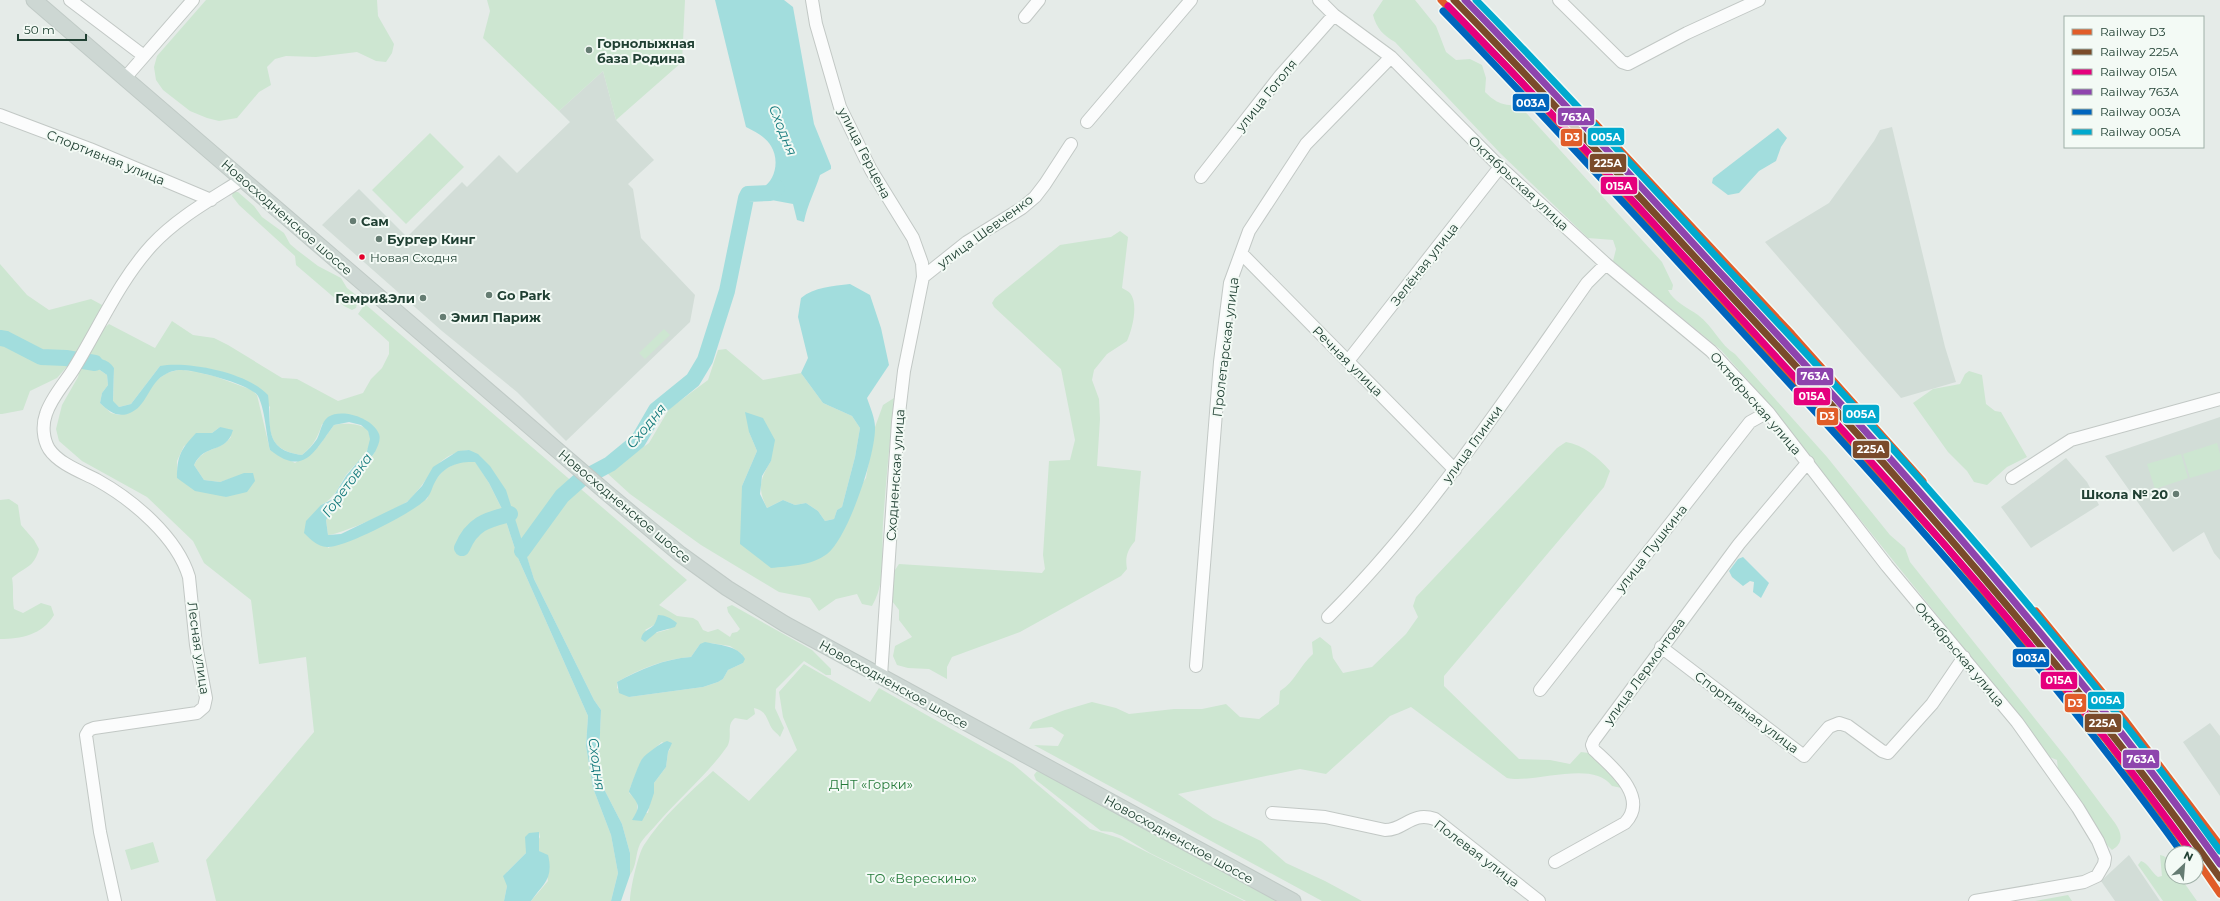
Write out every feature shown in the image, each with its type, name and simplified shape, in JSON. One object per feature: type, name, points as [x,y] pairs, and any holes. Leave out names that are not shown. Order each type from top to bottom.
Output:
[{"type":"main road","name":"Новосходненское шоссе","points":[[34,0],[607,493],[680,554],[727,588],[785,624],[1293,901]]},
{"type":"street","points":[[70,0],[144,56]]},
{"type":"street","points":[[125,78],[193,0]]},
{"type":"street","name":"улица Герцена","points":[[812,0],[816,24],[842,113],[871,170],[913,238],[922,263],[923,277]]},
{"type":"street","points":[[1025,16],[1039,0]]},
{"type":"street","points":[[1087,122],[1191,0]]},
{"type":"street","name":"Октябрьская улица","points":[[1319,0],[1334,15],[1391,57],[1500,167],[1606,264],[1712,351],[1768,412],[1887,566],[2017,722],[2078,808],[2104,852],[2104,864],[2098,876],[2084,882],[1975,901]]},
{"type":"street","points":[[1559,0],[1622,62],[1628,64],[1687,33],[1759,0]]},
{"type":"street","name":"улица Гоголя","points":[[1201,177],[1280,76],[1334,15]]},
{"type":"street","name":"Пролетарская улица","points":[[1196,666],[1220,362],[1230,283],[1249,231],[1306,144],[1391,57]]},
{"type":"street","name":"Спортивная улица","points":[[0,115],[90,149],[211,200]]},
{"type":"street","name":"улица Шевченко","points":[[923,277],[967,242],[1022,208],[1035,197],[1071,144]]},
{"type":"street","name":"Зелёная улица","points":[[1348,361],[1500,167]]},
{"type":"street","points":[[211,200],[243,179]]},
{"type":"street","name":"Лесная улица","points":[[115,901],[100,832],[86,735],[89,730],[94,728],[197,713],[204,707],[206,698],[196,645],[189,577],[186,567],[147,514],[115,490],[57,457],[50,450],[46,442],[44,432],[46,414],[123,284],[153,245],[191,212],[211,200]]},
{"type":"street","name":"Речная улица","points":[[1241,253],[1455,470]]},
{"type":"street","name":"улица Глинки","points":[[1328,617],[1380,563],[1455,470],[1587,283],[1606,264]]},
{"type":"street","name":"Сходненская улица","points":[[881,676],[898,422],[904,371],[923,277]]},
{"type":"street","points":[[2012,478],[2071,440],[2220,399]]},
{"type":"street","name":"улица Пушкина","points":[[1540,690],[1750,422],[1768,412]]},
{"type":"street","name":"улица Лермонтова","points":[[1555,862],[1625,823],[1629,818],[1632,804],[1631,792],[1626,784],[1594,750],[1592,745],[1661,647],[1739,544],[1808,462]]},
{"type":"street","name":"Спортивная улица","points":[[1661,647],[1804,756],[1829,727],[1839,723],[1848,726],[1882,751],[1888,753],[1932,704],[1964,657]]},
{"type":"street","name":"Полевая улица","points":[[1272,813],[1325,817],[1384,830],[1392,830],[1415,817],[1429,817],[1435,819],[1509,875],[1539,901]]},
{"type":"shaded area","points":[[603,71],[616,120],[654,160],[628,184],[633,189],[641,238],[695,295],[690,322],[566,441],[517,392],[442,331],[322,225],[359,189],[407,237],[462,182],[467,187],[499,155],[517,173],[570,122],[559,111]]},
{"type":"shaded area","points":[[1892,127],[1945,347],[1956,382],[1901,398],[1765,242],[1829,203],[1874,141],[1880,130]]},
{"type":"shaded area","name":"Школа № 20","points":[[2220,417],[2220,560],[2214,553],[2204,532],[2173,552],[2105,456]]},
{"type":"shaded area","points":[[2066,458],[2087,482],[2099,505],[2031,548],[2001,507]]},
{"type":"shaded area","points":[[2210,723],[2220,736],[2220,796],[2183,742]]},
{"type":"shaded area","points":[[2129,855],[2160,901],[2115,901],[2101,881]]},
{"type":"green space","points":[[206,0],[377,0],[378,16],[394,44],[392,53],[386,62],[376,61],[357,52],[316,57],[286,56],[275,59],[267,67],[271,85],[259,92],[237,118],[219,121],[207,118],[190,111],[163,90],[156,80],[154,67],[157,56]]},
{"type":"green space","name":"Горнолыжная база Родина","points":[[487,0],[685,0],[682,62],[616,120],[603,71],[559,111],[483,38],[490,11]]},
{"type":"green space","points":[[1383,0],[1415,0],[1436,26],[1446,52],[1456,60],[1470,59],[1482,65],[1486,78],[1485,92],[1493,99],[1501,103],[1520,106],[1662,262],[1673,285],[1672,290],[1668,290],[1673,298],[1698,315],[1708,324],[1725,346],[1735,354],[1827,457],[1890,535],[1905,548],[1910,562],[2068,760],[2115,823],[2121,838],[2116,847],[2112,850],[2105,843],[2058,770],[2057,760],[2047,756],[1974,661],[1752,385],[1721,350],[1613,261],[1616,249],[1613,240],[1588,238],[1500,153],[1395,42],[1384,34],[1376,24],[1373,15]]},
{"type":"green space","points":[[430,133],[464,167],[406,224],[372,190]]},
{"type":"green space","points":[[233,192],[238,192],[254,206],[262,217],[284,233],[290,244],[297,250],[318,266],[341,278],[347,288],[356,295],[358,300],[356,308],[352,310],[344,306],[296,265],[295,256],[239,205],[232,196]]},
{"type":"green space","points":[[1120,231],[1128,237],[1122,288],[1130,293],[1133,298],[1133,324],[1127,341],[1107,354],[1094,370],[1092,380],[1099,399],[1100,419],[1097,466],[1141,471],[1135,541],[1127,554],[1127,569],[1121,576],[1020,632],[952,657],[947,667],[947,679],[929,669],[908,668],[897,665],[893,656],[895,646],[912,637],[899,620],[899,610],[892,601],[893,573],[899,564],[1042,573],[1045,569],[1043,555],[1049,461],[1070,460],[1075,440],[1061,369],[994,307],[992,303],[995,298],[1060,245],[1111,237]]},
{"type":"green space","points":[[0,264],[27,295],[49,310],[91,299],[104,306],[71,362],[57,378],[30,391],[23,410],[2,414],[0,414]]},
{"type":"green space","points":[[365,304],[687,580],[659,605],[677,616],[693,618],[698,621],[703,630],[708,632],[718,629],[730,637],[732,633],[737,632],[740,629],[728,612],[727,607],[732,605],[812,650],[831,669],[831,675],[826,675],[804,661],[776,689],[775,708],[784,728],[780,737],[772,728],[765,715],[758,709],[754,708],[755,714],[747,720],[735,718],[732,721],[730,724],[729,740],[726,748],[710,768],[643,839],[638,848],[634,867],[630,875],[630,853],[622,824],[604,789],[599,757],[601,710],[594,700],[534,579],[512,512],[469,450],[457,452],[440,462],[416,492],[404,504],[383,515],[328,535],[326,520],[375,452],[364,419],[322,424],[315,441],[306,452],[302,455],[292,453],[284,450],[274,440],[270,426],[270,407],[247,381],[160,366],[131,404],[119,407],[113,402],[114,368],[87,357],[102,330],[109,324],[155,348],[172,321],[193,335],[214,338],[228,345],[282,378],[297,379],[338,401],[363,393],[371,379],[382,368],[389,354],[389,342],[358,314]],"holes":[[[654,625],[670,629],[652,634],[645,630]],[[710,643],[730,646],[742,654],[743,663],[728,670],[723,679],[703,687],[629,697],[617,688],[617,682],[644,668],[662,662],[691,657],[700,644]],[[662,742],[670,749],[668,752],[666,767],[654,783],[648,813],[637,811],[637,800],[629,793],[642,759]]]},
{"type":"green space","points":[[664,329],[670,335],[645,359],[639,353]]},
{"type":"green space","points":[[726,349],[763,380],[801,373],[823,403],[852,416],[860,428],[855,457],[842,507],[837,510],[834,519],[825,521],[818,511],[806,503],[795,505],[783,500],[767,508],[762,495],[761,484],[764,473],[771,461],[749,432],[757,451],[742,486],[806,563],[866,478],[875,427],[883,405],[894,398],[883,523],[882,576],[877,596],[872,606],[862,604],[857,594],[836,599],[819,611],[810,598],[779,592],[701,545],[630,494],[607,473],[649,443],[669,409],[708,380],[718,350]]},
{"type":"green space","points":[[81,365],[97,368],[107,375],[108,385],[102,393],[100,403],[111,413],[119,415],[140,405],[155,381],[167,373],[181,369],[214,376],[252,390],[257,395],[270,450],[295,463],[318,447],[334,425],[349,424],[364,427],[371,436],[366,452],[346,475],[333,496],[321,505],[328,548],[427,499],[435,480],[445,469],[461,461],[475,461],[489,483],[502,509],[518,558],[588,716],[586,746],[593,788],[611,835],[618,873],[611,901],[531,901],[548,881],[543,854],[539,851],[539,832],[526,842],[526,853],[507,872],[507,886],[504,901],[216,901],[206,860],[314,732],[306,657],[259,664],[251,600],[204,563],[193,541],[147,497],[82,461],[59,441],[56,429],[62,405],[78,377]],"holes":[[[220,427],[231,437],[226,442],[203,454],[194,465],[204,480],[220,482],[244,474],[226,497],[177,478],[177,461],[184,446],[212,433]]]},
{"type":"green space","points":[[1969,371],[1982,375],[1986,404],[1995,411],[2001,412],[2027,457],[2007,467],[1987,485],[1974,482],[1967,471],[1948,452],[1913,403],[1933,389],[1960,384],[1965,374]]},
{"type":"green space","points":[[1566,442],[1590,452],[1610,471],[1604,487],[1444,676],[1444,686],[1519,759],[1550,760],[1570,764],[1581,752],[1596,754],[1622,788],[1612,786],[1603,778],[1591,774],[1578,773],[1518,779],[1507,778],[1411,707],[1390,716],[1326,774],[1300,769],[1178,794],[1213,818],[1261,841],[1286,863],[1325,881],[1362,901],[1322,901],[1034,745],[1058,746],[1064,735],[1052,727],[1029,729],[1033,722],[1092,702],[1116,708],[1129,714],[1174,709],[1202,709],[1226,704],[1240,717],[1259,719],[1279,704],[1280,691],[1290,683],[1304,663],[1313,654],[1312,642],[1320,637],[1331,646],[1333,658],[1343,673],[1372,667],[1406,634],[1418,617],[1413,606],[1416,597],[1557,448]]},
{"type":"green space","points":[[2217,443],[2220,454],[2220,469],[2190,478],[2183,454]]},
{"type":"green space","points":[[2181,454],[2188,478],[2155,489],[2147,464]]},
{"type":"green space","points":[[9,499],[18,505],[21,525],[34,540],[39,549],[31,564],[12,578],[14,609],[23,613],[41,603],[51,606],[54,615],[49,622],[37,631],[23,637],[0,639],[0,500]]},
{"type":"green space","name":"ДНТ «Горки»","points":[[804,664],[870,702],[879,688],[1013,764],[1090,829],[1119,838],[1244,901],[630,901],[631,889],[639,856],[644,845],[667,815],[713,771],[749,801],[797,750],[783,717],[779,692]]},
{"type":"green space","points":[[1037,771],[1276,901],[1246,901],[1150,853],[1122,836],[1112,832],[1101,831],[1036,780],[1034,775]]},
{"type":"green space","points":[[153,842],[159,862],[131,870],[125,850]]},
{"type":"green space","points":[[2160,855],[2164,856],[2164,885],[2186,885],[2197,901],[2163,901],[2138,865],[2141,861],[2146,864],[2158,877],[2162,876]]},
{"type":"green space","points":[[2068,895],[2072,901],[2035,901]]},
{"type":"water","points":[[715,0],[784,0],[793,7],[814,124],[831,166],[831,169],[820,175],[804,222],[797,220],[793,204],[755,197],[756,190],[767,184],[774,173],[774,152],[764,137],[746,127]]},
{"type":"water","points":[[1778,128],[1787,138],[1781,147],[1776,161],[1759,171],[1739,193],[1728,195],[1712,183],[1713,178]]},
{"type":"water","points":[[850,284],[870,295],[881,328],[889,365],[867,398],[875,427],[871,456],[866,475],[852,514],[844,531],[827,554],[807,563],[771,568],[740,544],[742,486],[757,451],[749,432],[745,412],[763,418],[775,440],[771,461],[762,476],[760,494],[767,508],[783,500],[795,505],[806,503],[818,511],[825,521],[834,519],[837,510],[842,507],[855,457],[860,428],[852,416],[823,403],[801,373],[808,358],[798,317],[801,298],[806,294],[818,289]]},
{"type":"water","points":[[87,357],[105,360],[114,368],[113,401],[119,407],[131,404],[160,366],[186,365],[202,367],[217,370],[247,380],[259,387],[268,395],[270,426],[275,442],[280,448],[302,455],[317,439],[322,424],[328,417],[334,414],[348,414],[369,422],[379,434],[380,439],[378,445],[375,452],[326,520],[328,535],[341,534],[407,502],[422,486],[433,467],[458,451],[469,450],[478,454],[490,466],[506,490],[534,579],[594,700],[601,710],[599,757],[604,789],[622,824],[630,853],[630,875],[621,901],[611,901],[618,873],[611,835],[593,788],[586,746],[588,716],[518,558],[502,509],[489,483],[475,462],[463,462],[447,468],[438,477],[430,495],[427,498],[395,520],[348,542],[335,546],[323,546],[314,542],[304,533],[306,521],[321,505],[331,500],[346,476],[367,451],[370,439],[368,431],[361,425],[349,422],[334,425],[314,452],[307,458],[300,461],[292,461],[282,458],[270,450],[260,401],[254,392],[245,387],[222,378],[197,372],[187,370],[175,371],[160,378],[152,387],[142,404],[132,412],[119,415],[114,414],[100,403],[102,393],[108,385],[107,375],[97,368],[81,365]]},
{"type":"water","points":[[220,427],[233,430],[230,438],[226,443],[204,453],[194,465],[204,480],[220,482],[244,473],[253,473],[255,481],[247,492],[226,497],[195,491],[177,478],[179,458],[183,448],[196,433],[212,433]]},
{"type":"water","points":[[1743,557],[1769,583],[1761,598],[1753,592],[1754,582],[1750,581],[1743,586],[1732,577],[1729,571],[1738,559]]},
{"type":"water","points":[[658,615],[668,617],[677,623],[675,627],[657,632],[645,642],[641,639],[642,636],[644,632],[654,625]]},
{"type":"water","points":[[705,642],[733,648],[742,654],[745,659],[743,663],[728,670],[723,679],[703,687],[629,697],[619,693],[617,682],[653,665],[691,657],[700,644]]},
{"type":"water","points":[[667,741],[672,743],[668,752],[666,767],[654,783],[654,793],[649,808],[642,821],[632,820],[637,811],[638,805],[629,792],[639,765],[647,754],[657,746]]},
{"type":"water","points":[[539,832],[539,851],[548,855],[550,870],[546,881],[531,901],[504,901],[507,886],[503,876],[526,853],[525,837],[529,833]]},
{"type":"waterway","name":"Сходня","points":[[522,551],[562,496],[580,480],[610,464],[638,441],[656,410],[693,380],[705,360],[727,291],[746,198],[748,194],[770,193],[777,188]]},
{"type":"waterway","name":"Горетовка","points":[[0,338],[6,339],[41,357],[66,358],[95,363]]},
{"type":"waterway","points":[[462,548],[470,533],[475,528],[494,518],[510,514]]},
{"type":"rail line","name":"D3","points":[[1441,0],[1513,73],[1944,544],[2106,740],[2185,845]]},
{"type":"rail line","name":"225А","points":[[1454,0],[1785,354],[1979,572],[2102,722],[2162,799],[2220,878]]},
{"type":"rail line","name":"763А","points":[[1465,0],[1628,173],[1919,491],[2044,637],[2104,711],[2220,864]]},
{"type":"rail line","name":"005А","points":[[1476,0],[1607,138],[1926,486],[2048,628],[2107,701],[2220,851]]},
{"type":"rail line","name":"015А","points":[[1448,6],[1643,212],[1815,399],[1927,525],[2037,653],[2142,785],[2186,845]]},
{"type":"rail line","name":"003А","points":[[1443,11],[1600,177],[1810,406],[1921,530],[2029,656],[2132,786],[2176,845]]},
{"type":"rail line","name":"D3","points":[[1595,123],[1792,334],[1923,481]]},
{"type":"rail line","name":"D3","points":[[2036,611],[2126,721],[2220,845]]},
{"type":"rail line","name":"D3","points":[[2204,871],[2220,894]]},
{"type":"place","name":"Горнолыжная база Родина","points":[[589,50]]},
{"type":"place","name":"Сам","points":[[353,221]]},
{"type":"place","name":"Бургер Кинг","points":[[379,239]]},
{"type":"place","name":"Новая Сходня","points":[[362,257]]},
{"type":"place","name":"Go Park","points":[[489,295]]},
{"type":"place","name":"Гемри&Эли","points":[[423,298]]},
{"type":"place","name":"Эмил Париж","points":[[443,317]]},
{"type":"place","name":"Школа № 20","points":[[2176,494]]},
{"type":"park label","name":"ТО «Верескино»","points":[[922,878]]}]
